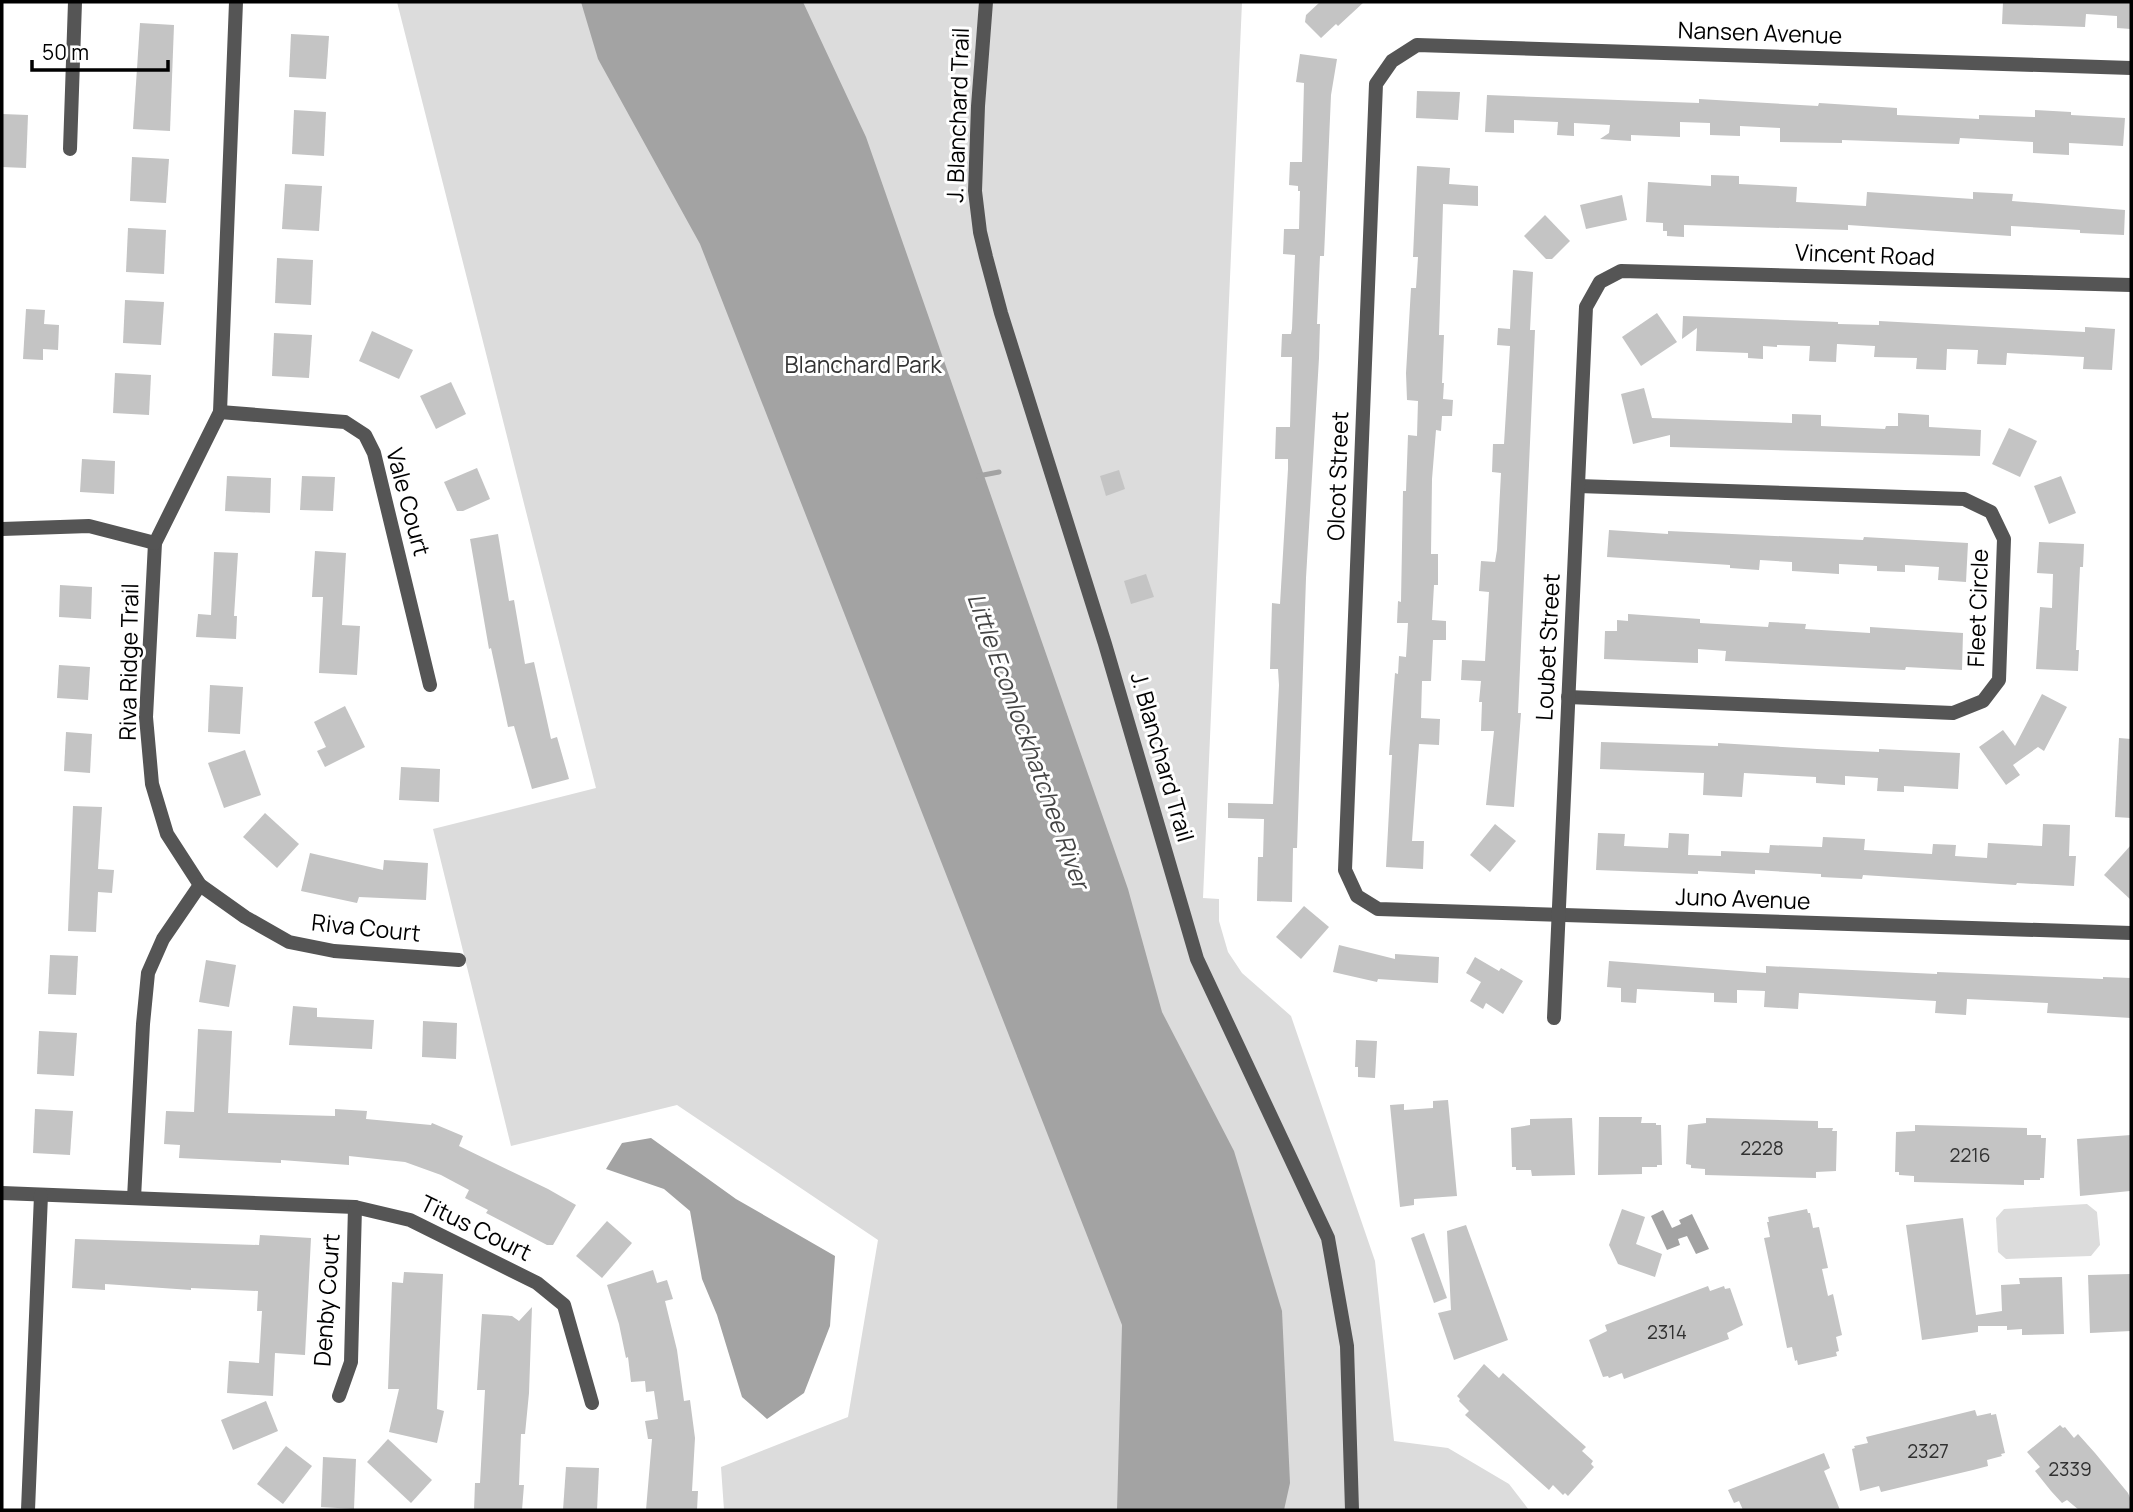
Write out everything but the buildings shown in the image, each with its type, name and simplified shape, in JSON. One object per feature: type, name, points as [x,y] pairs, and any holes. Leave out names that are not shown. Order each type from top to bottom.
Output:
[{"type":"street","points":[[70,149],[75,2]]},
{"type":"street","name":"Riva Ridge Trail","points":[[200,886],[167,834],[152,784],[146,717],[155,543],[220,412],[236,2]]},
{"type":"street","name":"J. Blanchard Trail","points":[[986,2],[975,191],[986,257],[1001,313],[1105,644],[1196,959],[1328,1238],[1347,1346],[1352,1510]]},
{"type":"street","name":"Nansen Avenue","points":[[1392,61],[1417,45],[2131,68]]},
{"type":"street","name":"Olcot Street","points":[[1357,896],[1345,870],[1376,83],[1392,61]]},
{"type":"street","name":"Vincent Road","points":[[1600,282],[1621,271],[2131,285]]},
{"type":"street","name":"Loubet Street","points":[[1554,1018],[1586,307],[1600,282]]},
{"type":"street","name":"Vale Court","points":[[220,412],[345,422],[365,435],[374,453],[430,685]]},
{"type":"street","name":"Fleet Circle","points":[[1568,697],[1953,713],[1983,701],[1999,680],[2004,539],[1991,512],[1964,499],[1578,486]]},
{"type":"street","points":[[2,529],[89,526],[155,543]]},
{"type":"street","points":[[2,1193],[134,1198],[148,973],[163,939],[200,886]]},
{"type":"street","name":"Riva Court","points":[[200,886],[245,917],[289,942],[334,951],[459,960]]},
{"type":"street","name":"Juno Avenue","points":[[1357,896],[1378,909],[2131,933]]},
{"type":"street","points":[[29,1510],[41,1195]]},
{"type":"street","name":"Titus Court","points":[[134,1198],[355,1207],[410,1220],[537,1283],[564,1305],[592,1403]]},
{"type":"street","name":"Denby Court","points":[[339,1396],[351,1362],[355,1207]]},
{"type":"green space","name":"Blanchard Park","points":[[397,2],[1242,2],[1203,898],[1219,899],[1219,921],[1228,952],[1242,973],[1291,1016],[1375,1261],[1394,1441],[1448,1448],[1509,1484],[1529,1510],[724,1510],[721,1467],[848,1417],[878,1240],[677,1105],[511,1146],[433,829],[596,788]]},
{"type":"green space","points":[[2087,1204],[2097,1212],[2100,1245],[2091,1256],[2006,1259],[1998,1252],[1996,1218],[2004,1209]]},
{"type":"water","name":"Little Econlockhatchee River","points":[[581,2],[803,2],[866,137],[1128,889],[1162,1012],[1234,1151],[1282,1311],[1290,1483],[1284,1510],[1117,1510],[1122,1325],[700,244],[598,59]]},
{"type":"water","points":[[651,1138],[736,1199],[835,1256],[830,1326],[804,1393],[767,1419],[742,1397],[717,1315],[702,1279],[690,1211],[664,1189],[606,1169],[622,1143]]},
{"type":"water","points":[[1663,1210],[1672,1228],[1681,1224],[1679,1220],[1692,1214],[1709,1249],[1696,1254],[1687,1236],[1678,1239],[1680,1245],[1667,1250],[1651,1216]]},
{"type":"waterway","points":[[978,476],[999,472]]}]
